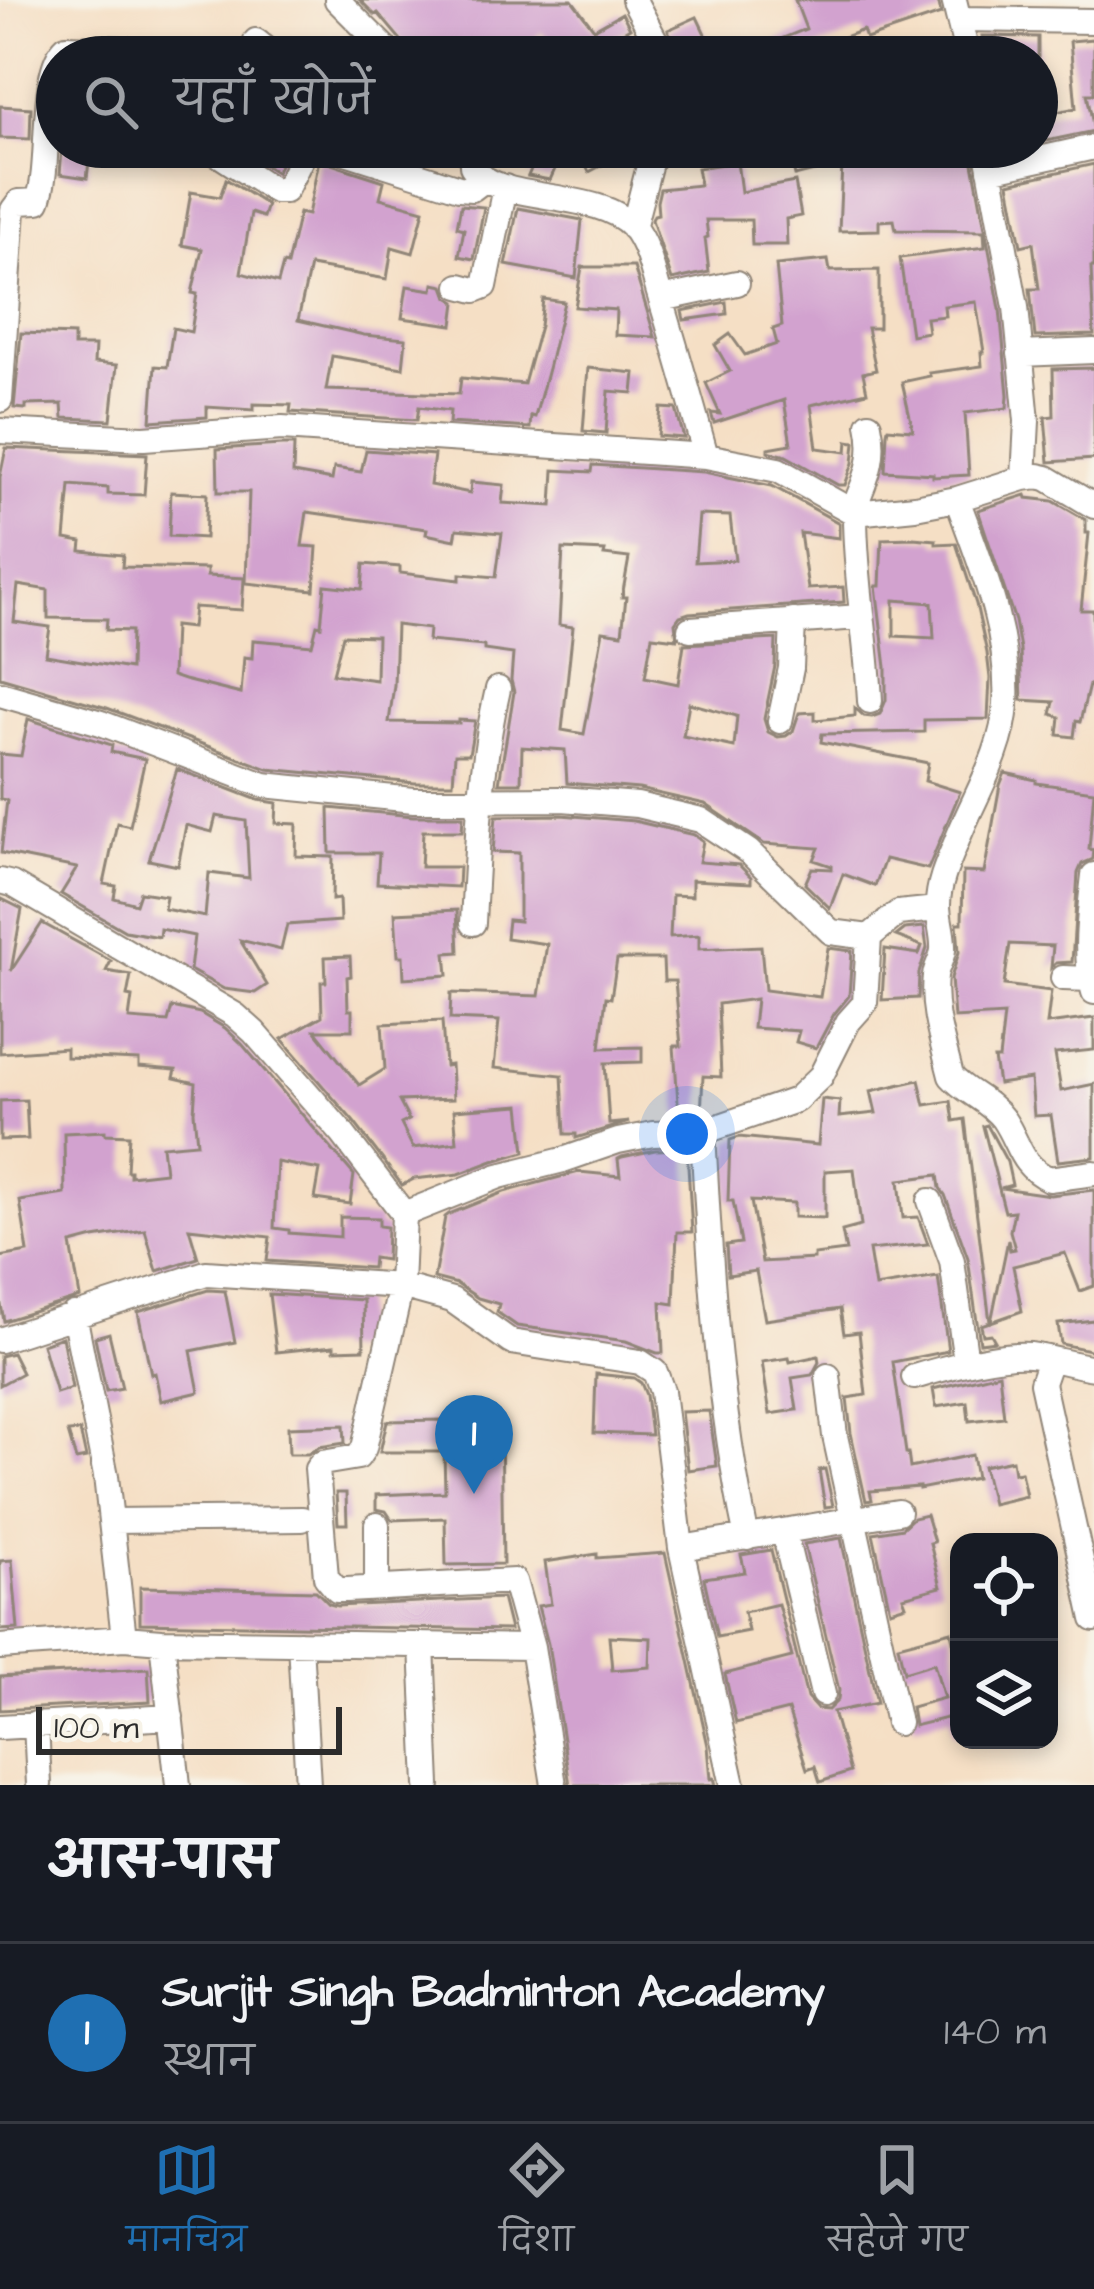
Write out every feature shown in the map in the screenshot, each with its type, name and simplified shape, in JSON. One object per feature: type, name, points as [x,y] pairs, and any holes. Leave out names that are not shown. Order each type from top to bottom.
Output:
[{"type":"street","points":[[337,0],[373,36]]},
{"type":"street","points":[[634,0],[653,36]]},
{"type":"street","points":[[957,9],[1094,21]]},
{"type":"street","points":[[1058,151],[1094,147]]},
{"type":"street","points":[[0,400],[13,210],[19,202],[38,201],[45,168]]},
{"type":"street","points":[[240,168],[275,191],[289,189],[298,168]]},
{"type":"street","points":[[396,168],[459,188],[494,183]]},
{"type":"street","points":[[475,168],[494,183],[590,204],[633,227],[661,299],[706,456]]},
{"type":"street","points":[[633,227],[648,168]]},
{"type":"street","points":[[990,168],[1016,307],[1027,421],[1024,478]]},
{"type":"street","points":[[460,286],[475,290],[485,286],[494,183]]},
{"type":"street","points":[[661,299],[737,283]]},
{"type":"street","points":[[1020,354],[1094,351]]},
{"type":"street","points":[[869,424],[872,448],[855,513],[870,701]]},
{"type":"street","points":[[0,431],[144,438],[282,428],[706,456],[778,470],[855,513],[915,507],[1024,478],[1047,478],[1094,506]]},
{"type":"street","points":[[957,499],[995,609],[1006,704],[986,777],[939,893],[943,955],[935,971],[935,1015],[951,1076],[1002,1118],[1027,1166],[1049,1180],[1094,1173]]},
{"type":"street","points":[[690,629],[860,617]]},
{"type":"street","points":[[780,721],[794,621]]},
{"type":"street","points":[[473,923],[479,800],[498,689]]},
{"type":"street","points":[[0,694],[101,723],[264,784],[414,800],[562,799],[637,805],[701,820],[749,852],[831,932],[869,937],[898,913],[937,909]]},
{"type":"street","points":[[1064,978],[1092,985],[1094,875]]},
{"type":"street","points":[[0,881],[235,1016],[342,1133],[404,1214],[401,1286],[364,1448],[358,1457],[322,1463],[316,1469],[326,1577],[337,1590],[514,1580],[532,1647],[554,1785]]},
{"type":"street","points":[[404,1214],[499,1176],[618,1141],[703,1132],[796,1100],[821,1076],[848,1022],[866,1003],[869,937]]},
{"type":"street","points":[[703,1132],[711,1280],[733,1474],[747,1538]]},
{"type":"street","points":[[930,1201],[952,1262],[967,1362]]},
{"type":"street","points":[[0,1340],[206,1273],[401,1286],[452,1300],[511,1342],[640,1362],[655,1372],[662,1391],[682,1548],[733,1785]]},
{"type":"street","points":[[74,1314],[106,1477],[124,1638]]},
{"type":"street","points":[[914,1377],[967,1362],[1033,1354],[1094,1368]]},
{"type":"street","points":[[1050,1360],[1042,1383],[1094,1619]]},
{"type":"street","points":[[828,1376],[852,1521],[898,1723]]},
{"type":"street","points":[[682,1548],[898,1512]]},
{"type":"street","points":[[112,1521],[302,1519]]},
{"type":"street","points":[[377,1525],[377,1588]]},
{"type":"street","points":[[784,1532],[823,1694]]},
{"type":"street","points":[[0,1647],[124,1638],[532,1647]]},
{"type":"street","points":[[162,1641],[178,1785]]},
{"type":"street","points":[[300,1643],[308,1785]]},
{"type":"street","points":[[422,1646],[428,1785]]},
{"type":"street","points":[[0,1727],[171,1717]]},
{"type":"street","points":[[36,1724],[38,1785]]},
{"type":"building","points":[[360,0],[572,0],[594,29],[622,13],[630,28],[616,36],[545,36],[542,32],[537,36],[398,36]]},
{"type":"building","points":[[795,0],[938,0],[941,14],[875,36],[865,36],[863,30],[847,36],[788,36],[806,29]]},
{"type":"building","points":[[697,17],[706,36],[671,36],[668,30]]},
{"type":"building","points":[[1094,39],[1094,94],[1087,94],[1094,131],[1058,139],[1058,112],[1076,108],[1070,41]]},
{"type":"building","points":[[0,106],[31,108],[30,139],[0,138]]},
{"type":"building","points":[[1094,164],[1094,335],[1035,337],[1030,289],[1039,289],[1033,243],[1021,246],[1009,183]]},
{"type":"building","points":[[60,168],[88,168],[87,178],[60,174]]},
{"type":"building","points":[[317,168],[344,168],[384,181],[380,198],[424,210],[413,253],[392,247],[387,279],[310,266],[298,320],[406,339],[403,368],[332,356],[326,390],[459,394],[461,378],[524,384],[543,299],[564,302],[530,428],[449,423],[450,411],[419,407],[417,420],[290,412],[291,405],[254,404],[254,410],[207,407],[207,417],[151,421],[155,366],[167,367],[173,328],[191,332],[197,294],[192,293],[202,249],[182,245],[191,192],[220,197],[226,179],[267,205],[263,217],[251,213],[241,273],[278,283],[299,213],[308,215]]},
{"type":"building","points":[[531,168],[555,168],[550,180],[528,176]]},
{"type":"building","points":[[697,168],[738,168],[741,192],[795,182],[801,216],[786,219],[787,245],[752,245],[751,220],[706,220],[709,272],[672,280],[652,220],[658,214],[660,189],[700,185]]},
{"type":"building","points":[[793,168],[826,168],[795,176]]},
{"type":"building","points":[[842,168],[974,168],[1000,309],[1008,395],[1007,408],[965,413],[969,475],[933,477],[885,471],[887,433],[888,428],[913,430],[902,382],[982,366],[984,352],[976,302],[944,306],[945,316],[926,318],[928,332],[911,335],[900,258],[985,247],[984,231],[896,230],[894,220],[879,221],[879,230],[839,231]]},
{"type":"building","points":[[461,205],[484,207],[474,259],[459,256],[464,229],[457,227]]},
{"type":"building","points":[[518,208],[582,220],[576,278],[506,265]]},
{"type":"building","points":[[828,260],[830,271],[879,270],[879,328],[867,328],[876,370],[863,373],[867,392],[811,405],[817,448],[847,452],[848,441],[855,442],[845,485],[768,451],[791,444],[784,400],[714,423],[711,413],[720,414],[706,383],[730,371],[715,345],[730,334],[745,355],[777,344],[773,329],[782,326],[776,265]]},
{"type":"building","points":[[582,267],[634,267],[655,337],[615,335],[616,310],[575,307]]},
{"type":"building","points":[[434,284],[444,286],[456,302],[453,325],[402,318],[407,286],[433,290]]},
{"type":"building","points":[[726,302],[727,314],[684,320],[682,311]]},
{"type":"building","points":[[21,333],[74,335],[74,346],[95,346],[94,363],[117,365],[111,420],[63,418],[62,404],[14,408]]},
{"type":"building","points":[[588,368],[635,373],[633,393],[609,391],[606,433],[583,431]]},
{"type":"building","points":[[1094,368],[1094,459],[1049,462],[1045,417],[1054,416],[1053,369]]},
{"type":"building","points":[[661,408],[676,409],[684,438],[658,436]]},
{"type":"building","points":[[294,445],[293,473],[332,480],[334,468],[361,472],[366,450],[434,455],[430,485],[470,493],[471,482],[504,485],[502,503],[552,506],[554,470],[592,472],[593,465],[704,472],[772,486],[839,523],[839,538],[800,533],[808,589],[843,587],[844,602],[680,616],[675,623],[677,639],[652,636],[645,677],[678,684],[684,644],[776,639],[764,719],[768,732],[778,737],[793,731],[799,713],[815,712],[815,720],[855,716],[855,708],[864,716],[880,714],[886,700],[876,586],[880,586],[882,539],[956,543],[987,653],[988,719],[924,720],[924,732],[822,734],[821,742],[928,763],[925,781],[960,792],[928,869],[885,859],[875,886],[843,874],[830,908],[805,884],[812,868],[832,869],[814,860],[819,848],[764,844],[705,804],[639,789],[567,783],[565,750],[522,747],[521,783],[499,783],[514,692],[513,654],[428,641],[429,629],[396,625],[389,722],[475,721],[469,754],[455,754],[453,783],[268,769],[107,708],[0,677],[0,477],[6,448],[147,454],[144,495],[108,494],[108,488],[70,485],[65,539],[82,542],[81,551],[123,555],[122,567],[207,569],[207,576],[244,578],[242,610],[194,607],[192,628],[174,626],[172,676],[184,680],[241,694],[244,657],[252,658],[253,640],[312,645],[317,625],[321,626],[325,585],[362,589],[364,564],[460,580],[460,574],[496,577],[502,533],[457,529],[455,540],[426,534],[427,529],[307,512],[302,546],[317,547],[314,590],[246,583],[249,492],[218,492],[217,449]],"holes":[[[699,515],[730,516],[735,560],[695,562]],[[563,549],[605,551],[604,555],[629,558],[622,634],[603,631],[584,734],[562,730],[573,627],[559,625]],[[18,585],[48,590],[48,618],[107,619],[106,630],[131,631],[130,669],[46,655],[50,627],[14,622]],[[894,600],[932,603],[934,638],[894,636]],[[343,635],[377,636],[376,680],[333,674]],[[689,703],[737,716],[734,747],[683,736]]]},
{"type":"building","points":[[171,492],[207,494],[205,538],[169,536]]},
{"type":"building","points":[[1026,495],[1053,501],[1086,520],[1089,533],[1081,610],[1093,610],[1094,686],[1089,685],[1074,737],[1058,735],[1060,717],[1051,714],[1054,702],[1022,700],[1015,621],[978,510]]},
{"type":"building","points":[[28,719],[112,745],[111,752],[145,759],[130,826],[117,823],[104,884],[116,886],[114,898],[136,904],[140,892],[166,896],[164,909],[205,917],[209,873],[249,878],[246,821],[216,816],[212,832],[186,825],[178,866],[149,860],[177,769],[277,803],[276,823],[297,824],[296,856],[333,857],[332,900],[339,899],[340,921],[287,925],[281,950],[240,940],[267,985],[255,993],[224,989],[190,970],[194,936],[160,929],[159,937],[125,931],[61,894],[77,868],[1,853],[7,800],[0,799],[0,754],[21,756]]},
{"type":"building","points":[[1005,773],[1036,783],[1094,791],[1089,849],[1094,850],[1093,859],[1082,864],[1078,873],[1072,962],[1051,968],[1053,946],[1010,944],[1004,985],[1051,991],[1047,1024],[1094,1018],[1094,1050],[1055,1054],[1061,1091],[1094,1084],[1094,1157],[1058,1161],[1051,1115],[1034,1116],[1031,1079],[998,1084],[994,1059],[999,1059],[1004,1015],[954,1018],[951,978],[959,952],[963,872],[984,873]]},
{"type":"building","points":[[329,808],[463,816],[462,831],[423,831],[421,867],[459,867],[458,887],[377,883],[379,853],[330,853]]},
{"type":"building","points":[[496,816],[634,821],[694,835],[703,841],[699,862],[739,865],[751,883],[692,880],[692,896],[672,895],[670,937],[699,935],[699,949],[761,946],[765,990],[820,997],[828,948],[852,951],[849,996],[816,1048],[796,1042],[799,1031],[753,1028],[756,999],[718,1004],[721,1077],[703,1076],[701,1115],[679,1116],[674,1046],[681,1046],[675,981],[664,981],[663,959],[617,959],[611,998],[606,997],[600,1048],[642,1047],[642,1062],[605,1063],[609,1124],[629,1122],[576,1138],[576,1134],[565,1134],[562,1075],[494,1068],[499,1021],[450,1019],[451,993],[539,996],[547,944],[506,938],[508,920],[519,921],[519,853],[493,852]]},
{"type":"building","points":[[0,898],[22,909],[11,971],[42,923],[111,961],[106,971],[131,975],[129,1019],[168,1022],[172,1007],[200,1013],[225,1028],[354,1175],[350,1204],[315,1199],[320,1170],[277,1162],[274,1228],[340,1237],[340,1217],[379,1218],[379,1226],[387,1227],[386,1260],[373,1258],[372,1268],[267,1261],[270,1237],[189,1228],[198,1258],[157,1271],[145,1230],[94,1238],[71,1244],[80,1297],[4,1321],[0,1257],[28,1252],[20,1201],[65,1194],[64,1133],[129,1135],[130,1176],[165,1172],[162,1146],[197,1143],[196,1083],[174,1078],[176,1070],[139,1067],[139,1060],[66,1057],[66,1048],[0,1053]]},
{"type":"building","points":[[457,910],[459,952],[446,953],[448,975],[404,978],[395,913]]},
{"type":"building","points":[[924,927],[927,948],[918,998],[882,1000],[885,949],[919,954],[922,946],[896,936],[905,929]]},
{"type":"building","points":[[350,956],[352,1030],[315,1030],[359,1085],[385,1069],[382,1024],[442,1021],[453,1099],[399,1101],[409,1120],[401,1124],[413,1148],[457,1142],[454,1110],[520,1105],[525,1152],[459,1174],[414,1179],[402,1185],[282,1039],[322,1016],[325,957]]},
{"type":"building","points":[[919,1080],[925,1105],[951,1101],[954,1121],[965,1119],[990,1322],[981,1325],[983,1335],[991,1334],[995,1341],[980,1343],[968,1258],[938,1175],[899,1180],[903,1218],[918,1217],[928,1244],[869,1250],[875,1287],[938,1277],[948,1351],[893,1362],[906,1453],[910,1468],[972,1455],[976,1478],[919,1489],[870,1491],[872,1500],[866,1501],[847,1398],[866,1395],[859,1332],[844,1334],[840,1309],[765,1320],[756,1271],[728,1275],[726,1245],[741,1243],[733,1201],[728,1201],[730,1140],[818,1145],[822,1099],[840,1101],[839,1117],[876,1113],[871,1091]],"holes":[[[854,1169],[861,1226],[842,1231],[846,1251],[814,1255],[814,1259],[762,1262],[751,1201],[794,1203],[794,1217],[825,1218],[825,1171]]]},
{"type":"building","points":[[26,1100],[28,1139],[0,1140],[0,1101]]},
{"type":"building","points":[[987,1125],[1007,1162],[1012,1185],[1001,1188],[1050,1195],[1094,1190],[1094,1286],[1080,1291],[1065,1253],[1013,1266],[1022,1311],[991,1322],[1008,1240],[1010,1250],[1015,1249],[1010,1231],[1014,1211],[1005,1212],[983,1126]]},
{"type":"building","points":[[687,1149],[692,1232],[677,1232],[674,1304],[661,1302],[663,1353],[626,1341],[517,1326],[497,1312],[499,1304],[434,1278],[449,1214],[504,1192],[579,1172],[620,1176],[618,1159],[622,1157]]},
{"type":"building","points":[[208,1290],[225,1291],[235,1342],[191,1351],[199,1392],[161,1401],[138,1312]]},
{"type":"building","points":[[269,1294],[363,1300],[364,1349],[334,1350],[334,1346],[276,1352]]},
{"type":"building","points":[[1094,1320],[1094,1351],[1061,1344],[1058,1324]]},
{"type":"building","points":[[109,1333],[122,1388],[106,1391],[95,1337]]},
{"type":"building","points":[[62,1337],[72,1388],[56,1393],[42,1344]]},
{"type":"building","points":[[12,1353],[22,1373],[0,1385],[0,1356]]},
{"type":"building","points":[[818,1356],[812,1375],[792,1378],[797,1410],[770,1414],[762,1362]]},
{"type":"building","points":[[999,1373],[1004,1417],[969,1421],[967,1402],[936,1407],[933,1389]]},
{"type":"building","points":[[596,1374],[641,1383],[651,1435],[594,1433]]},
{"type":"building","points":[[709,1411],[717,1466],[688,1470],[681,1412]]},
{"type":"building","points":[[387,1421],[501,1424],[503,1564],[446,1565],[445,1518],[392,1520],[386,1511],[376,1509],[376,1495],[445,1492],[444,1452],[380,1452]]},
{"type":"building","points":[[344,1425],[345,1443],[308,1454],[289,1454],[288,1427]]},
{"type":"building","points":[[80,1431],[86,1458],[76,1460],[68,1432]]},
{"type":"building","points":[[1012,1460],[1014,1473],[1021,1472],[1026,1496],[992,1504],[983,1466]]},
{"type":"building","points":[[825,1469],[833,1506],[825,1507],[819,1470]]},
{"type":"building","points":[[336,1493],[346,1493],[347,1524],[338,1524]]},
{"type":"building","points":[[926,1515],[941,1587],[903,1597],[906,1605],[890,1610],[873,1533],[902,1528]]},
{"type":"building","points":[[841,1538],[877,1703],[833,1712],[850,1772],[820,1782],[815,1766],[807,1769],[788,1710],[736,1723],[725,1674],[792,1657],[778,1604],[744,1612],[748,1631],[717,1637],[704,1578],[745,1572],[741,1555],[771,1550],[807,1698],[817,1709],[828,1710],[838,1700],[839,1690],[804,1544]]},
{"type":"building","points":[[665,1553],[716,1785],[570,1785],[538,1606],[551,1604],[545,1562],[597,1554],[597,1558]],"holes":[[[609,1636],[651,1638],[650,1667],[612,1670]]]},
{"type":"building","points":[[12,1560],[18,1629],[0,1630],[0,1561]]},
{"type":"building","points":[[140,1587],[316,1591],[337,1606],[502,1598],[510,1630],[140,1623]]},
{"type":"building","points":[[950,1631],[950,1717],[914,1726],[911,1707],[944,1698],[934,1663],[904,1672],[898,1645]]},
{"type":"building","points":[[148,1668],[150,1702],[0,1710],[0,1677]]},
{"type":"place","name":"Surjit Singh Badminton Academy","points":[[474,1494]]}]
